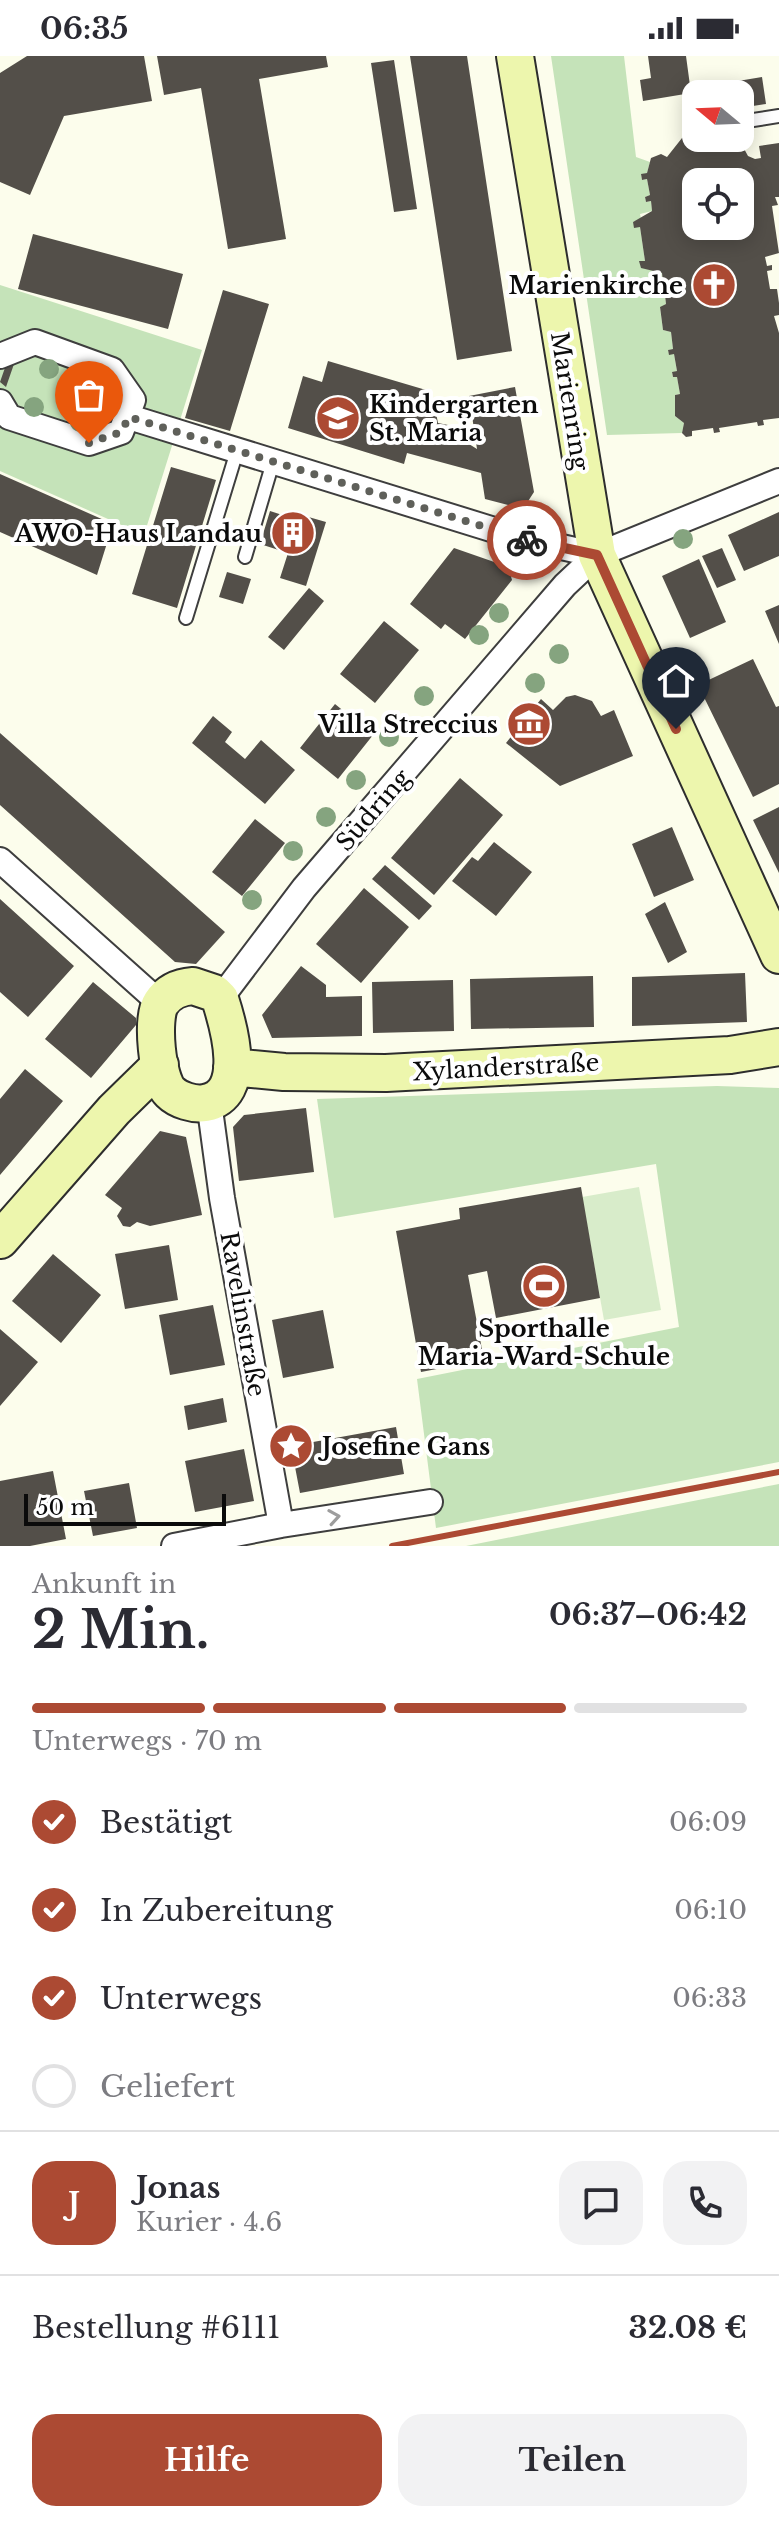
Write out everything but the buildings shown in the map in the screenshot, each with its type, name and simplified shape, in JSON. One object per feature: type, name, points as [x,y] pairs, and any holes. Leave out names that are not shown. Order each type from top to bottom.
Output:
[{"type":"street","name":"Marienring","points":[[515,56],[597,555],[779,955]]},
{"type":"street","points":[[0,356],[35,342],[112,370],[133,400],[121,432],[89,443],[9,417],[0,402]]},
{"type":"street","points":[[129,417],[517,537],[597,555],[779,481]]},
{"type":"street","name":"Südring","points":[[220,999],[304,888],[547,603],[597,555]]},
{"type":"street","points":[[0,860],[160,1003]]},
{"type":"street","points":[[193,986],[214,993],[220,999],[232,1067],[226,1090],[209,1102],[190,1102],[169,1091],[160,1065],[156,1018],[160,1003],[173,991],[193,986]]},
{"type":"street","name":"Xylanderstraße","points":[[232,1067],[284,1072],[386,1073],[730,1055],[779,1047]]},
{"type":"street","points":[[0,1240],[114,1110],[160,1065]]},
{"type":"street","name":"Ravelinstraße","points":[[209,1102],[222,1198],[281,1525]]},
{"type":"street","points":[[174,1546],[281,1525],[430,1502]]},
{"type":"lane","points":[[754,120],[779,116]]},
{"type":"lane","points":[[186,618],[237,451]]},
{"type":"lane","points":[[245,557],[273,462]]},
{"type":"green space","points":[[551,56],[624,56],[636,157],[650,162],[647,173],[641,175],[642,180],[647,179],[650,195],[645,197],[646,202],[651,201],[652,211],[640,214],[641,219],[633,222],[640,227],[645,261],[640,261],[641,267],[662,273],[663,282],[658,283],[659,287],[664,287],[666,304],[660,308],[663,330],[671,332],[673,349],[668,350],[669,354],[674,354],[677,371],[672,373],[673,377],[677,377],[680,394],[675,395],[675,416],[684,423],[682,433],[607,435]]},
{"type":"green space","points":[[0,285],[202,350],[144,535],[0,471]]},
{"type":"green space","points":[[717,1086],[779,1088],[779,1462],[436,1528],[417,1379],[679,1327],[656,1164],[334,1218],[317,1099]]},
{"type":"green space","points":[[639,1187],[661,1310],[604,1320],[582,1197]]},
{"type":"green space","points":[[779,1484],[779,1546],[466,1546]]},
{"type":"railway","points":[[392,1546],[779,1472]]},
{"type":"way so far","points":[[89,443],[121,432],[129,417],[527,540]]},
{"type":"place","name":"Marienkirche","points":[[714,285]]},
{"type":"place","name":"Kindergarten St. Maria","points":[[338,418]]},
{"type":"place","name":"AWO-Haus Landau","points":[[293,533]]},
{"type":"place","name":"Villa Streccius","points":[[529,724]]},
{"type":"place","name":"Sporthalle Maria-Ward-Schule","points":[[544,1286]]},
{"type":"place","name":"Josefine Gans","points":[[291,1446]]},
{"type":"route","points":[[527,540],[597,555],[676,729]]}]
